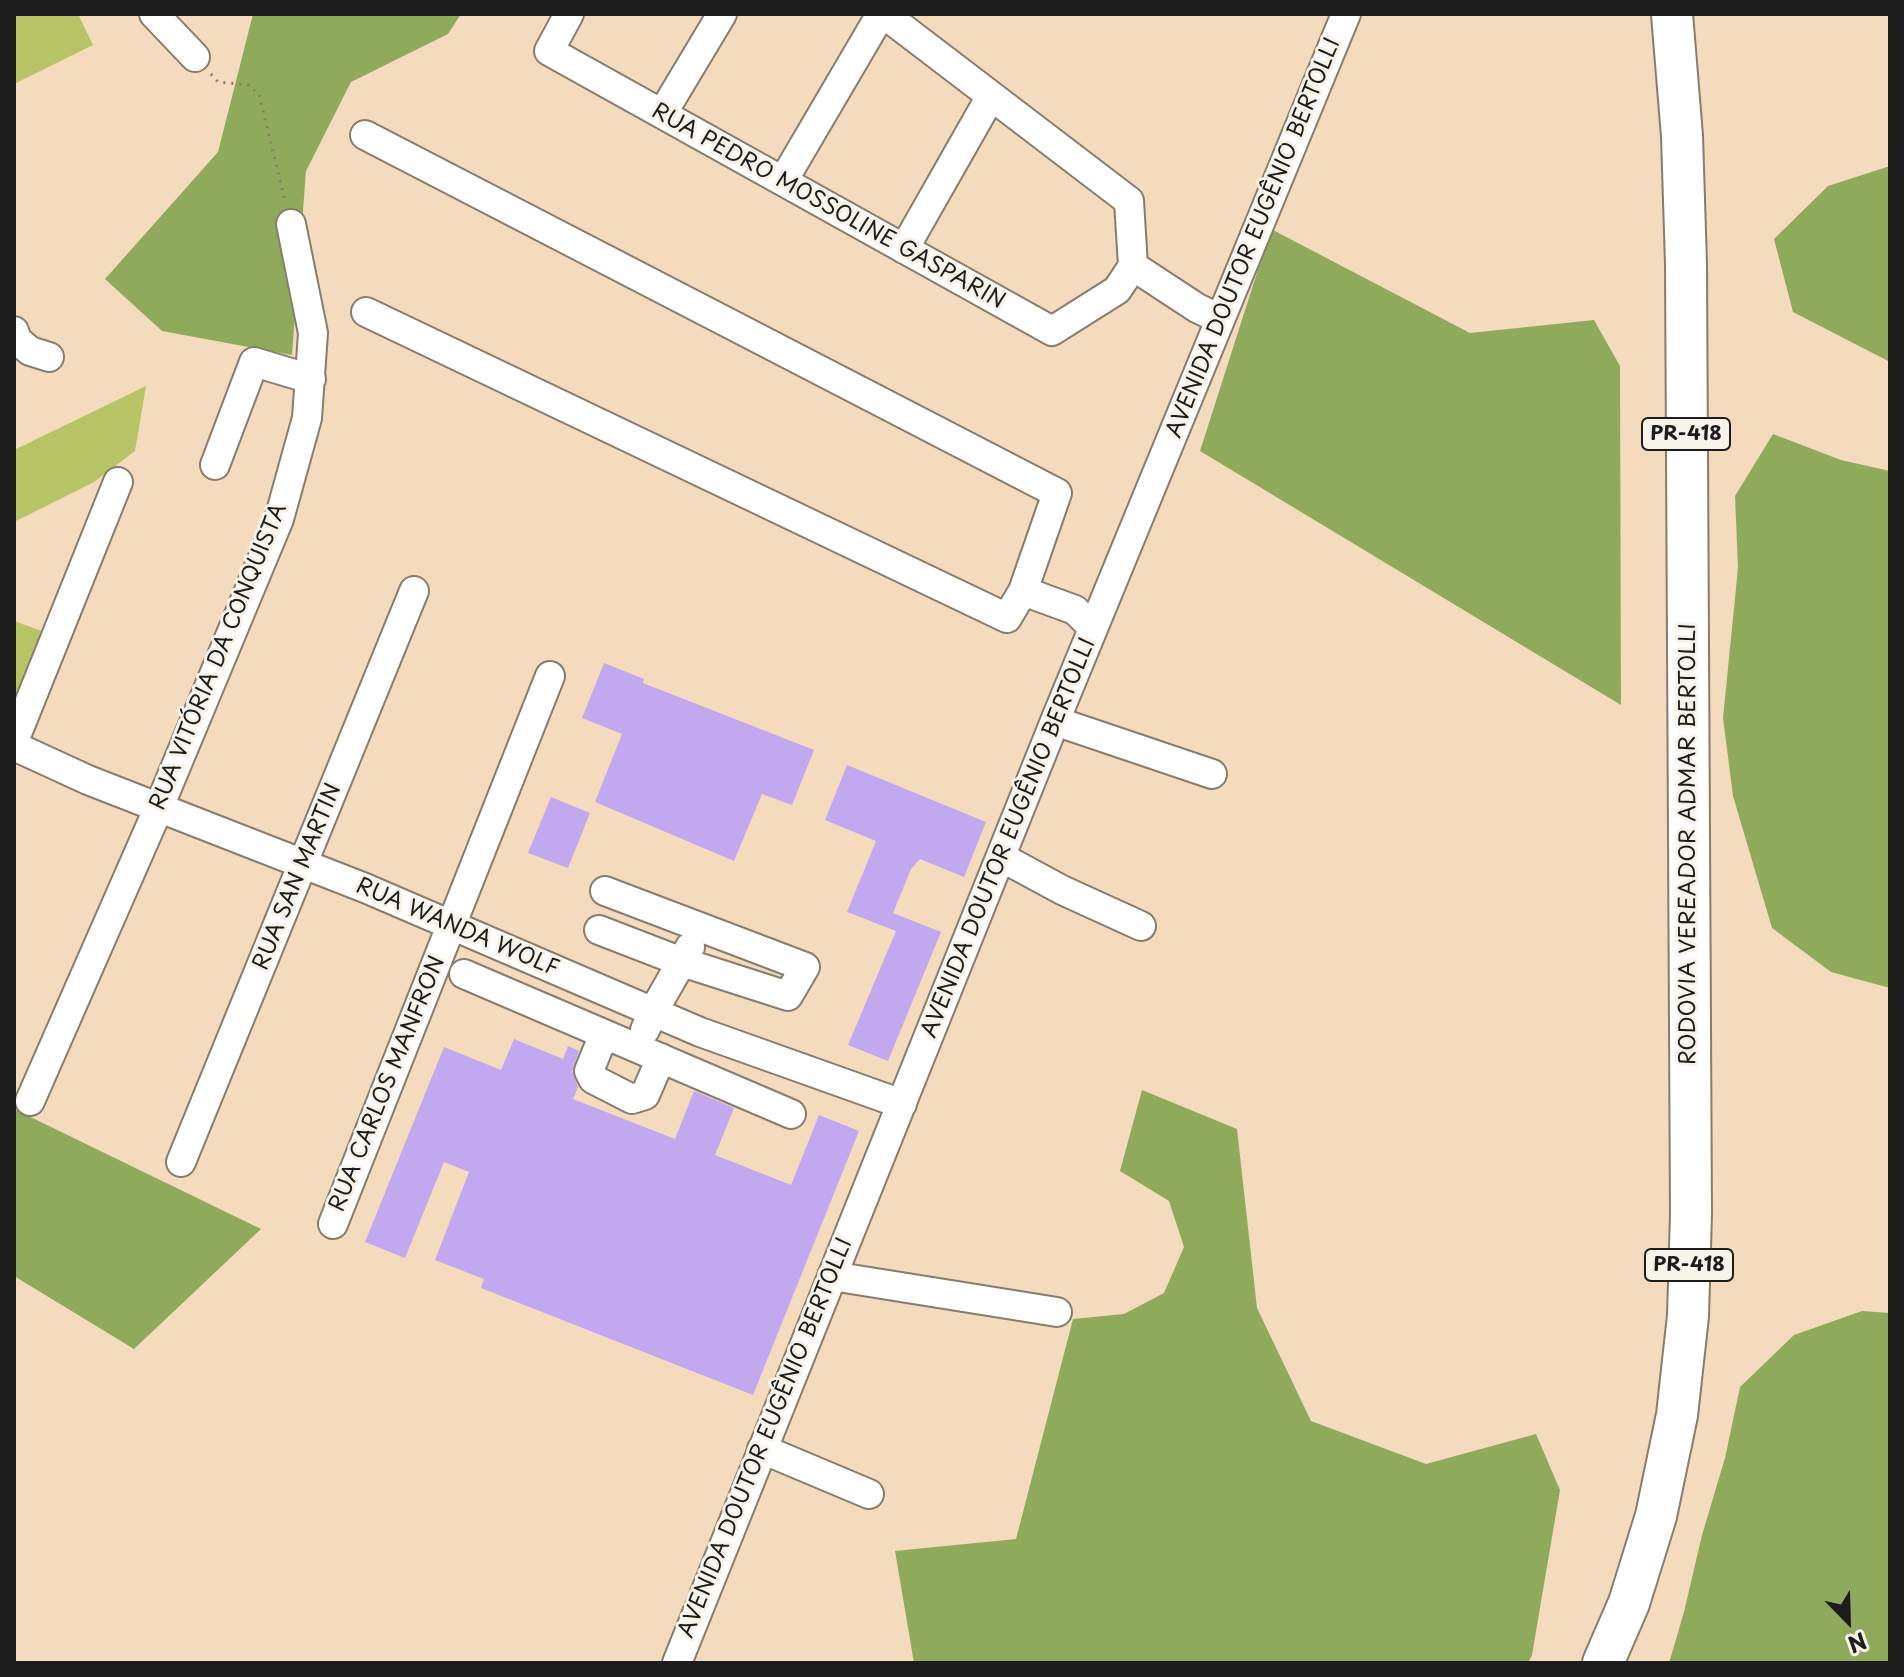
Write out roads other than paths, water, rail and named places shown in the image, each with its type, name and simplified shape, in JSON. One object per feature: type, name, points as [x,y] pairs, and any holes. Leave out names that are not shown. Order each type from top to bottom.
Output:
[{"type":"highway","name":"RODOVIA VEREADOR ADMAR BERTOLLI","points":[[1603,1663],[1629,1603],[1656,1516],[1677,1415],[1688,1316],[1691,1214],[1686,264],[1682,136],[1672,14]]},
{"type":"street","points":[[154,14],[195,57]]},
{"type":"street","name":"RUA PEDRO MOSSOLINE GASPARIN","points":[[569,14],[549,51],[1052,331],[1117,290],[1133,266]]},
{"type":"street","points":[[662,114],[722,14]]},
{"type":"street","points":[[783,181],[882,14],[1129,201],[1133,266],[1197,308],[1220,319]]},
{"type":"street","name":"AVENIDA DOUTOR EUGÊNIO BERTOLLI","points":[[677,1663],[1001,857],[1040,737],[1093,628],[1346,14]]},
{"type":"street","points":[[904,249],[991,96]]},
{"type":"street","points":[[365,135],[1057,493],[1023,591],[1007,618],[366,312]]},
{"type":"street","name":"RUA VITÓRIA DA CONQUISTA","points":[[30,1101],[159,807],[279,519],[307,418],[313,333],[291,224]]},
{"type":"street","points":[[14,331],[17,340],[30,351],[49,357]]},
{"type":"street","points":[[215,465],[254,362],[311,379]]},
{"type":"street","points":[[14,744],[118,482]]},
{"type":"street","name":"RUA SAN MARTIN","points":[[181,1162],[414,591]]},
{"type":"street","points":[[1023,591],[1075,610],[1093,628]]},
{"type":"street","name":"RUA CARLOS MANFRON","points":[[333,1224],[550,676]]},
{"type":"street","points":[[1040,737],[1212,774]]},
{"type":"street","name":"RUA WANDA WOLF","points":[[14,744],[88,780],[303,864],[700,1032],[902,1104]]},
{"type":"street","points":[[1001,857],[1062,890],[1141,926]]},
{"type":"street","points":[[599,930],[682,962],[788,996],[805,967],[605,891]]},
{"type":"street","points":[[634,1047],[645,1032],[700,927]]},
{"type":"street","points":[[464,974],[791,1114]]},
{"type":"street","points":[[604,1034],[589,1071],[593,1079],[632,1099],[645,1095],[661,1058]]},
{"type":"street","points":[[832,1276],[1057,1312]]},
{"type":"street","points":[[762,1449],[869,1494]]}]
